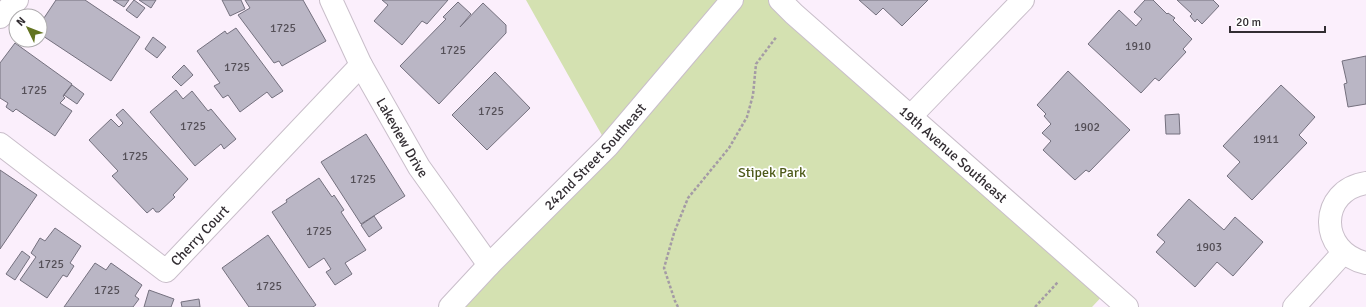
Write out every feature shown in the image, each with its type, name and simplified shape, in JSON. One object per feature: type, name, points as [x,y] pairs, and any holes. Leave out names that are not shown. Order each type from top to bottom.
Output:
[{"type":"street","points":[[0,17],[16,0]]},
{"type":"street","name":"Lakeview Drive","points":[[330,0],[361,65],[419,167],[489,265]]},
{"type":"street","name":"242nd Street Southeast","points":[[450,307],[489,265],[608,146],[732,0]]},
{"type":"street","points":[[911,116],[1023,0]]},
{"type":"street","name":"19th Avenue Southeast","points":[[787,7],[1127,307]]},
{"type":"street","name":"Cherry Court","points":[[0,144],[166,271],[361,65]]},
{"type":"street","points":[[1366,183],[1358,184],[1345,191],[1336,201],[1330,214],[1330,228],[1334,242],[1343,253],[1355,260],[1366,263]]},
{"type":"street","points":[[1294,307],[1343,253]]},
{"type":"path","points":[[678,307],[664,268],[674,233],[688,198],[729,148],[747,117],[753,95],[756,64],[787,7]]},
{"type":"path","points":[[1035,307],[1076,263]]},
{"type":"green space","points":[[526,0],[732,0],[608,146]]},
{"type":"green space","name":"Stipek Park","points":[[734,0],[784,0],[1108,290],[1092,307],[463,307]]},
{"type":"building","points":[[56,0],[85,0],[140,37],[111,81],[48,39],[48,12]]},
{"type":"building","points":[[113,0],[129,0],[124,7]]},
{"type":"building","points":[[134,0],[145,8],[137,18],[126,10]]},
{"type":"building","points":[[139,0],[156,0],[151,8]]},
{"type":"building","points":[[222,0],[241,0],[245,9],[230,16]]},
{"type":"building","points":[[245,0],[303,0],[326,41],[282,66],[279,61],[274,63],[238,15],[250,8]]},
{"type":"building","points":[[382,0],[448,0],[427,24],[422,21],[402,45],[374,21],[388,5]]},
{"type":"building","points":[[859,0],[928,0],[902,26],[883,8],[876,15]]},
{"type":"building","points":[[1145,0],[1153,0],[1167,14],[1168,13],[1175,18],[1173,20],[1192,39],[1183,49],[1186,52],[1159,81],[1155,78],[1141,93],[1088,44],[1119,10],[1136,26],[1142,19],[1134,12]]},
{"type":"building","points":[[1177,0],[1213,0],[1219,6],[1202,24],[1197,19],[1195,22],[1190,16],[1192,14]]},
{"type":"building","points":[[458,2],[471,14],[460,27],[483,3],[506,25],[506,33],[439,104],[400,66],[446,19],[443,17]]},
{"type":"building","points":[[236,28],[283,91],[272,98],[267,92],[240,112],[228,95],[223,98],[214,86],[220,83],[197,51],[225,31],[227,34]]},
{"type":"building","points":[[153,37],[166,47],[157,58],[145,49]]},
{"type":"building","points":[[11,48],[22,48],[72,84],[63,96],[65,98],[60,103],[72,111],[55,136],[16,109],[13,112],[6,107],[8,103],[0,98],[0,63]]},
{"type":"building","points":[[1366,56],[1366,104],[1348,107],[1344,84],[1347,83],[1342,61]]},
{"type":"building","points":[[184,65],[193,75],[181,86],[172,77]]},
{"type":"building","points":[[1068,71],[1130,130],[1089,172],[1086,170],[1075,180],[1043,150],[1051,141],[1042,133],[1051,124],[1044,116],[1046,114],[1037,105]]},
{"type":"building","points":[[495,72],[530,108],[487,150],[452,115]]},
{"type":"building","points":[[72,85],[84,94],[77,104],[64,95]]},
{"type":"building","points":[[1281,85],[1315,117],[1299,135],[1307,143],[1252,200],[1227,176],[1240,162],[1223,146]]},
{"type":"building","points":[[176,90],[183,99],[192,91],[208,111],[211,109],[236,139],[224,149],[221,144],[195,166],[150,112]]},
{"type":"building","points":[[123,109],[188,179],[173,195],[175,197],[159,212],[156,212],[153,208],[147,213],[112,176],[118,171],[89,140],[111,119],[119,127],[123,123],[116,115]]},
{"type":"building","points":[[1179,114],[1180,134],[1166,134],[1165,115]]},
{"type":"building","points":[[366,134],[405,196],[361,224],[321,162]]},
{"type":"building","points":[[0,170],[37,195],[0,249]]},
{"type":"building","points":[[319,178],[332,197],[334,195],[344,210],[341,212],[366,250],[345,263],[352,274],[335,285],[326,272],[331,269],[324,258],[309,268],[272,212],[287,202],[286,200]]},
{"type":"building","points":[[1189,199],[1224,230],[1235,217],[1263,242],[1233,276],[1217,262],[1195,287],[1156,252],[1165,242],[1157,235]]},
{"type":"building","points":[[374,216],[382,228],[369,237],[361,225]]},
{"type":"building","points":[[55,228],[81,246],[70,263],[74,266],[67,277],[63,275],[47,298],[20,280],[36,257],[31,253],[40,238],[45,241]]},
{"type":"building","points":[[268,235],[316,305],[313,307],[249,307],[222,268]]},
{"type":"building","points":[[22,251],[30,257],[15,280],[6,274]]},
{"type":"building","points":[[95,263],[106,270],[111,263],[142,285],[135,296],[139,299],[133,307],[64,307]]},
{"type":"building","points":[[149,290],[174,299],[171,307],[144,307]]},
{"type":"building","points":[[199,299],[200,307],[182,307],[181,302]]}]
